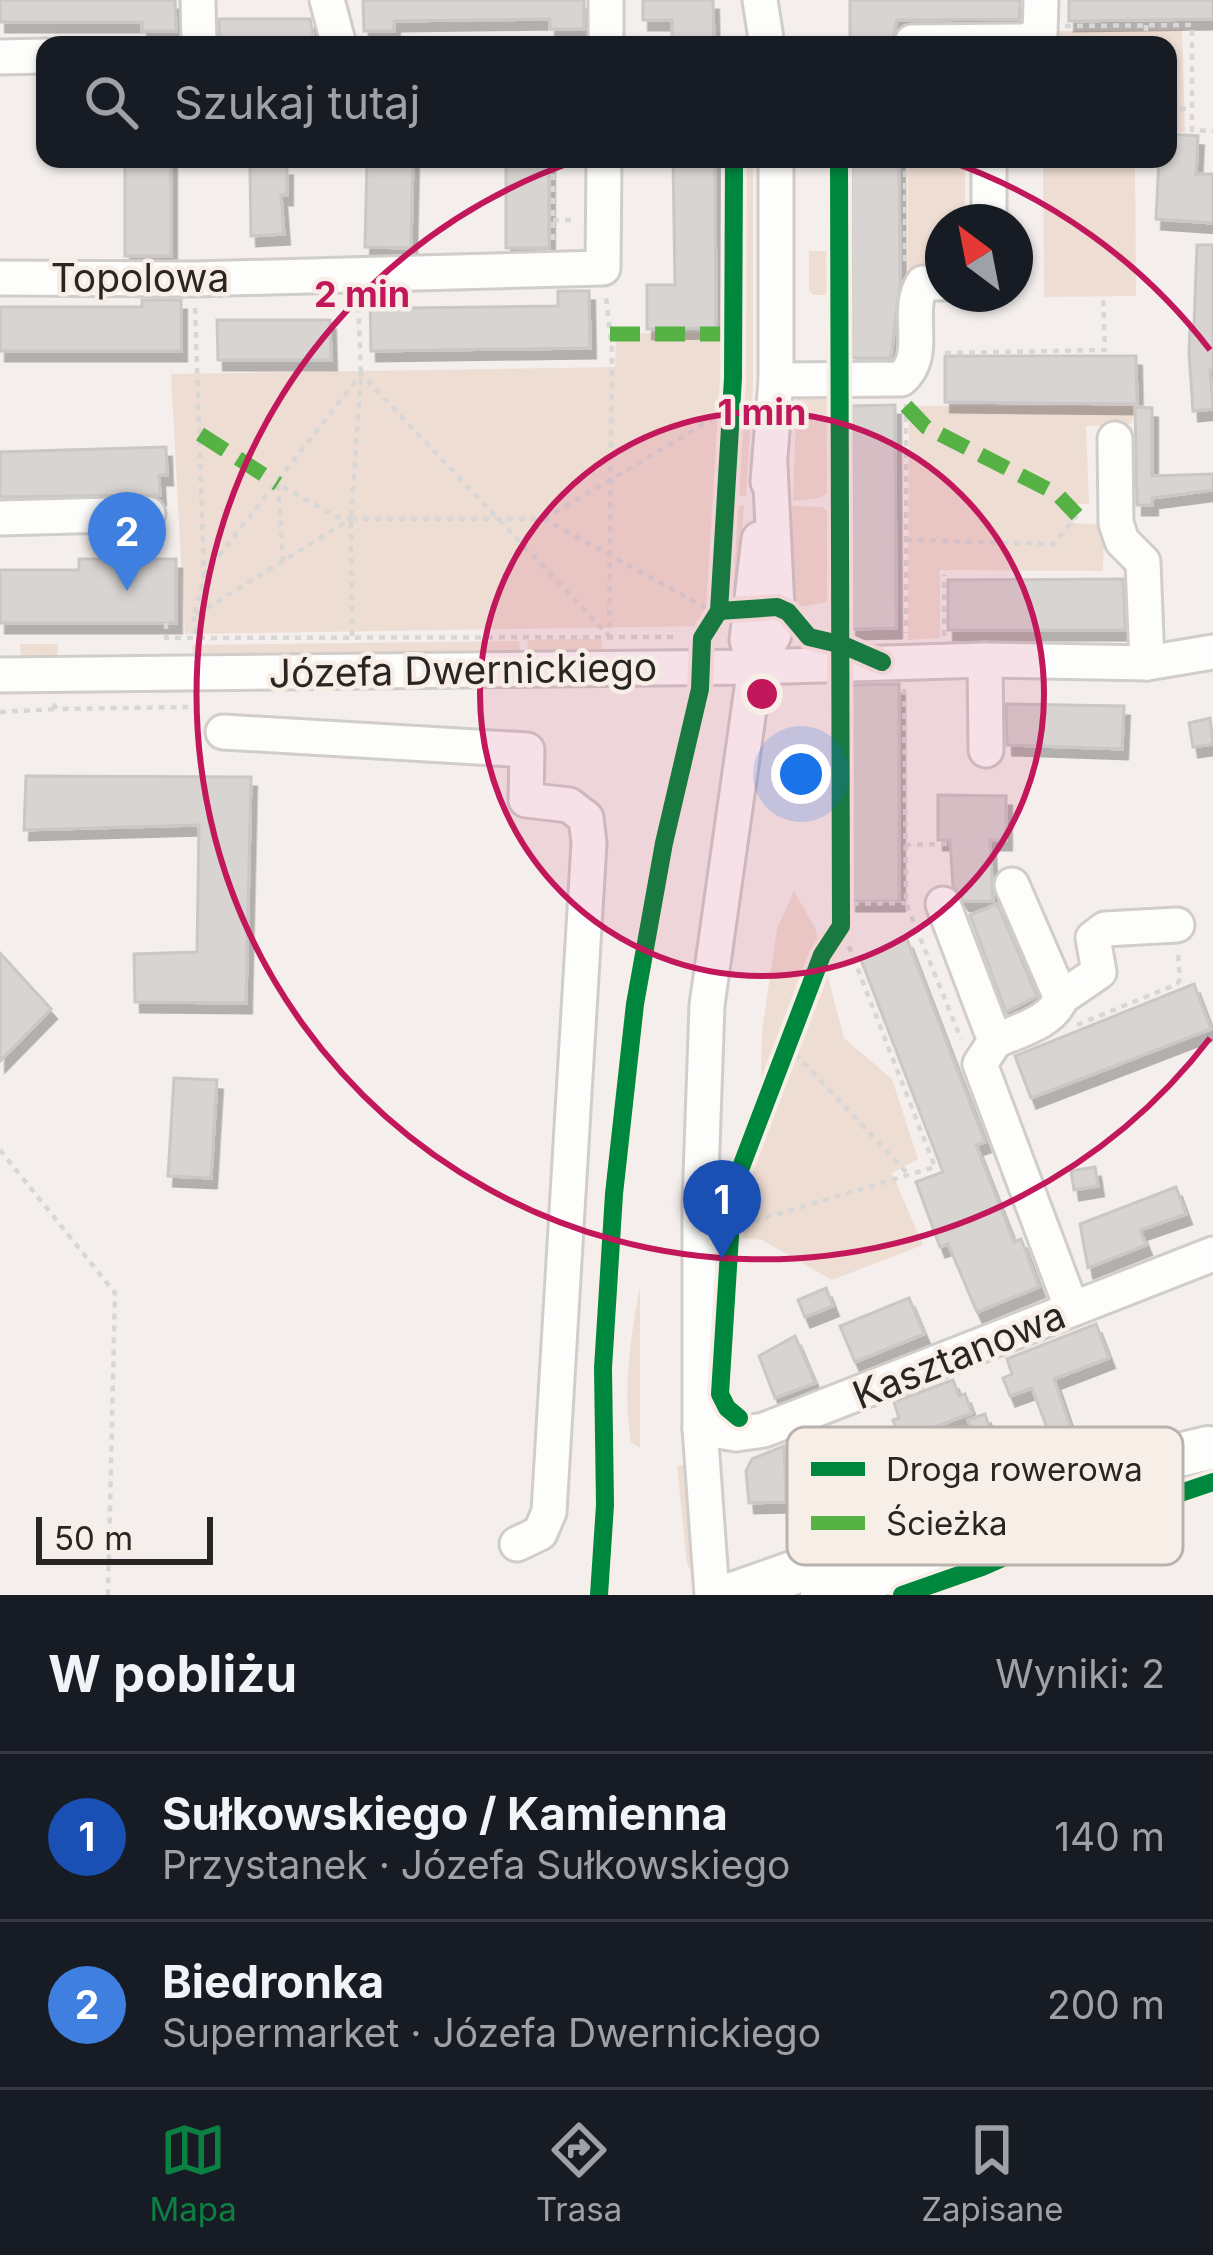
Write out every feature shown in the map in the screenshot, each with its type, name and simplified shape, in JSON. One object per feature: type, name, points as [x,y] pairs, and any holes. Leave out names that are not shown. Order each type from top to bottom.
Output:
[{"type":"main road","points":[[730,1595],[816,1565]]},
{"type":"main road","points":[[822,1595],[906,1565]]},
{"type":"street","points":[[198,0],[199,36]]},
{"type":"street","points":[[327,0],[337,36]]},
{"type":"street","points":[[606,0],[606,36]]},
{"type":"street","points":[[760,0],[766,36]]},
{"type":"street","points":[[782,36],[784,0]]},
{"type":"street","points":[[0,57],[36,56]]},
{"type":"street","points":[[603,268],[604,168]]},
{"type":"street","points":[[712,1595],[700,1428],[700,1204],[707,1005],[755,667],[774,635],[777,607],[770,465],[776,380],[776,168]]},
{"type":"street","points":[[989,168],[989,204]]},
{"type":"street","name":"Topolowa","points":[[0,278],[194,279],[603,268]]},
{"type":"street","points":[[776,380],[901,379],[910,365],[916,294],[925,288]]},
{"type":"street","points":[[1115,439],[1116,523],[1122,542],[1143,562],[1147,663]]},
{"type":"street","points":[[755,667],[734,609],[770,465]]},
{"type":"street","points":[[0,518],[148,514]]},
{"type":"street","name":"Józefa Dwernickiego","points":[[0,675],[985,660],[1147,663],[1213,652]]},
{"type":"street","points":[[985,660],[986,750]]},
{"type":"street","points":[[224,732],[527,750],[526,800],[568,805],[586,818],[549,1512],[540,1533],[517,1544]]},
{"type":"street","points":[[1012,885],[1065,1013]]},
{"type":"street","points":[[943,904],[1072,1309]]},
{"type":"street","points":[[1065,1013],[1099,972],[1093,938],[1097,933],[1105,928],[1177,925]]},
{"type":"street","points":[[987,1053],[1058,1007],[1065,1013]]},
{"type":"street","name":"Kasztanowa","points":[[700,1428],[736,1434],[764,1430],[1213,1254]]},
{"type":"path","points":[[1041,13],[1146,25],[1192,25],[1192,130],[1213,131]]},
{"type":"path","points":[[1146,25],[1146,36]]},
{"type":"path","points":[[1177,108],[1192,109]]},
{"type":"path","points":[[553,168],[553,269]]},
{"type":"path","points":[[905,168],[905,277],[925,281]]},
{"type":"path","points":[[603,268],[612,350],[609,636]]},
{"type":"path","points":[[352,637],[351,519],[362,374],[357,276]]},
{"type":"path","points":[[194,279],[204,575],[194,616],[196,638]]},
{"type":"path","points":[[906,643],[910,365],[1105,350],[1102,296]]},
{"type":"path","points":[[204,575],[362,374]]},
{"type":"path","points":[[362,374],[609,636]]},
{"type":"path","points":[[544,519],[610,483],[731,400]]},
{"type":"path","points":[[730,430],[731,400]]},
{"type":"path","points":[[278,484],[337,517],[351,519],[544,519],[710,610],[734,609]]},
{"type":"path","points":[[278,484],[283,560]]},
{"type":"path","points":[[906,540],[1054,544],[1077,515]]},
{"type":"path","points":[[194,616],[351,519]]},
{"type":"path","points":[[944,575],[944,642]]},
{"type":"path","points":[[721,588],[734,609]]},
{"type":"path","points":[[701,666],[702,638],[734,609]]},
{"type":"path","points":[[166,623],[166,638],[679,637]]},
{"type":"path","points":[[904,673],[906,903],[972,1067],[987,1053]]},
{"type":"path","points":[[0,712],[57,709]]},
{"type":"path","points":[[905,844],[986,843]]},
{"type":"path","points":[[731,1228],[935,1167],[836,933],[842,881]]},
{"type":"path","points":[[842,904],[906,903]]},
{"type":"path","points":[[1065,1013],[1177,984],[1177,925]]},
{"type":"path","points":[[779,1065],[791,1036],[909,1175]]},
{"type":"path","points":[[0,1150],[115,1293],[108,1595]]},
{"type":"shaded area","points":[[1182,30],[1185,132],[1177,132],[1177,36],[1050,36],[1050,31]]},
{"type":"shaded area","points":[[737,168],[753,168],[753,386],[746,496],[733,490],[738,390],[742,386],[737,385]]},
{"type":"shaded area","points":[[908,168],[965,168],[965,204],[925,204],[925,275],[908,275]]},
{"type":"shaded area","points":[[1043,168],[1135,168],[1136,296],[1044,297]]},
{"type":"shaded area","points":[[809,251],[829,251],[835,258],[829,295],[813,295],[809,290]]},
{"type":"shaded area","points":[[730,332],[713,607],[706,626],[185,634],[171,374],[615,367],[616,334]]},
{"type":"shaded area","points":[[797,388],[836,392],[834,489],[819,498],[793,501]]},
{"type":"shaded area","points":[[909,406],[1136,406],[1131,424],[1086,426],[1089,504],[1073,504],[1074,523],[1104,525],[1103,571],[940,570],[940,638],[908,640]]},
{"type":"shaded area","points":[[744,505],[738,596],[725,595],[732,513]]},
{"type":"shaded area","points":[[792,506],[822,507],[833,515],[834,601],[793,608],[784,605]]},
{"type":"shaded area","points":[[528,640],[601,640],[603,653],[527,653]]},
{"type":"shaded area","points":[[519,641],[521,654],[193,657],[192,645]]},
{"type":"shaded area","points":[[20,644],[58,644],[57,659],[21,659]]},
{"type":"shaded area","points":[[794,891],[815,928],[844,1038],[892,1079],[918,1159],[892,1173],[923,1245],[832,1280],[762,1240],[742,1238],[740,1199],[760,1136],[762,1032],[777,929]]},
{"type":"shaded area","points":[[640,1285],[640,1448],[631,1442],[627,1402]]},
{"type":"shaded area","points":[[689,1464],[692,1573],[687,1564],[677,1466]]},
{"type":"building","points":[[0,0],[175,0],[176,31],[142,31],[142,22],[0,22]]},
{"type":"building","points":[[363,0],[584,0],[584,29],[550,29],[550,19],[394,21],[394,31],[364,31]]},
{"type":"building","points":[[643,0],[713,0],[714,36],[672,36],[672,20],[643,20]]},
{"type":"building","points":[[850,0],[1020,0],[1019,19],[897,20],[893,36],[850,36]]},
{"type":"building","points":[[1069,0],[1213,0],[1213,19],[1069,21]]},
{"type":"building","points":[[219,19],[310,19],[313,36],[220,36]]},
{"type":"building","points":[[1177,135],[1198,136],[1196,174],[1213,174],[1213,223],[1156,219],[1159,168],[1177,168]]},
{"type":"building","points":[[125,168],[171,168],[171,256],[125,256]]},
{"type":"building","points":[[250,168],[287,168],[287,195],[281,195],[284,234],[251,236]]},
{"type":"building","points":[[367,168],[413,168],[411,248],[365,247]]},
{"type":"building","points":[[506,168],[549,168],[549,248],[506,248]]},
{"type":"building","points":[[673,168],[715,168],[716,328],[647,329],[647,285],[675,285]]},
{"type":"building","points":[[851,168],[899,168],[900,283],[891,358],[852,358]]},
{"type":"building","points":[[1197,245],[1213,245],[1213,409],[1193,411],[1189,354]]},
{"type":"building","points":[[558,291],[589,291],[590,348],[371,351],[370,296],[405,296],[405,308],[558,306]]},
{"type":"building","points":[[142,300],[181,300],[181,351],[0,351],[0,307],[142,307]]},
{"type":"building","points":[[217,320],[330,320],[331,360],[218,360]]},
{"type":"building","points":[[945,356],[1136,356],[1137,404],[945,402]]},
{"type":"building","points":[[895,405],[896,628],[851,629],[852,406]]},
{"type":"building","points":[[1135,407],[1152,408],[1152,476],[1213,474],[1213,490],[1152,498],[1152,505],[1137,505]]},
{"type":"building","points":[[166,447],[167,475],[159,475],[160,495],[0,497],[0,452]]},
{"type":"building","points":[[79,559],[176,559],[176,623],[0,623],[0,570],[79,570]]},
{"type":"building","points":[[1123,579],[1125,630],[948,630],[948,580]]},
{"type":"building","points":[[899,684],[899,901],[851,901],[851,685]]},
{"type":"building","points":[[1006,704],[1124,706],[1122,749],[1007,745]]},
{"type":"building","points":[[1210,718],[1213,744],[1193,747],[1189,723]]},
{"type":"building","points":[[26,776],[251,777],[246,1003],[135,1002],[134,954],[197,952],[199,825],[24,830]]},
{"type":"building","points":[[938,795],[1006,796],[1006,840],[990,840],[993,901],[964,901],[953,886],[950,840],[938,840]]},
{"type":"building","points":[[997,904],[1037,996],[1006,1012],[970,915]]},
{"type":"building","points":[[907,939],[985,1142],[976,1145],[1014,1242],[1021,1239],[1039,1287],[977,1312],[948,1244],[940,1247],[916,1182],[943,1172],[860,957]]},
{"type":"building","points":[[0,953],[51,1009],[0,1061]]},
{"type":"building","points":[[1194,984],[1211,1029],[1031,1098],[1015,1056]]},
{"type":"building","points":[[174,1078],[217,1080],[211,1178],[168,1176]]},
{"type":"building","points":[[1095,1167],[1098,1186],[1074,1190],[1071,1171]]},
{"type":"building","points":[[1176,1187],[1186,1214],[1140,1230],[1146,1245],[1088,1268],[1080,1224]]},
{"type":"building","points":[[826,1288],[833,1306],[805,1317],[798,1300]]},
{"type":"building","points":[[909,1298],[924,1334],[855,1362],[840,1326]]},
{"type":"building","points":[[1096,1324],[1109,1358],[1054,1379],[1071,1427],[1047,1427],[1032,1388],[1010,1396],[1003,1378],[1012,1374],[1007,1359]]},
{"type":"building","points":[[795,1336],[815,1383],[775,1398],[759,1356]]},
{"type":"building","points":[[953,1380],[972,1413],[935,1427],[895,1427],[893,1420],[899,1418],[894,1402]]},
{"type":"building","points":[[985,1414],[989,1427],[970,1427],[968,1420]]},
{"type":"building","points":[[784,1446],[786,1502],[749,1503],[746,1471],[752,1459]]},
{"type":"marked path","points":[[610,334],[733,334]]},
{"type":"marked path","points":[[906,406],[926,427],[1057,494],[1077,515]]},
{"type":"marked path","points":[[200,434],[278,484]]},
{"type":"cycle path","points":[[599,1595],[605,1505],[603,1368],[614,1194],[635,1004],[664,843],[700,689],[702,638],[719,611],[733,378],[734,168]]},
{"type":"cycle path","points":[[739,1418],[720,1394],[733,1188],[822,955],[841,926],[839,168]]},
{"type":"cycle path","points":[[719,611],[777,607],[788,612],[809,637],[882,662]]},
{"type":"cycle path","points":[[1183,1492],[1213,1482]]},
{"type":"cycle path","points":[[902,1595],[987,1565]]},
{"type":"place","name":"Biedronka","points":[[127,591]]},
{"type":"place","name":"Sułkowskiego / Kamienna","points":[[722,1259]]}]
